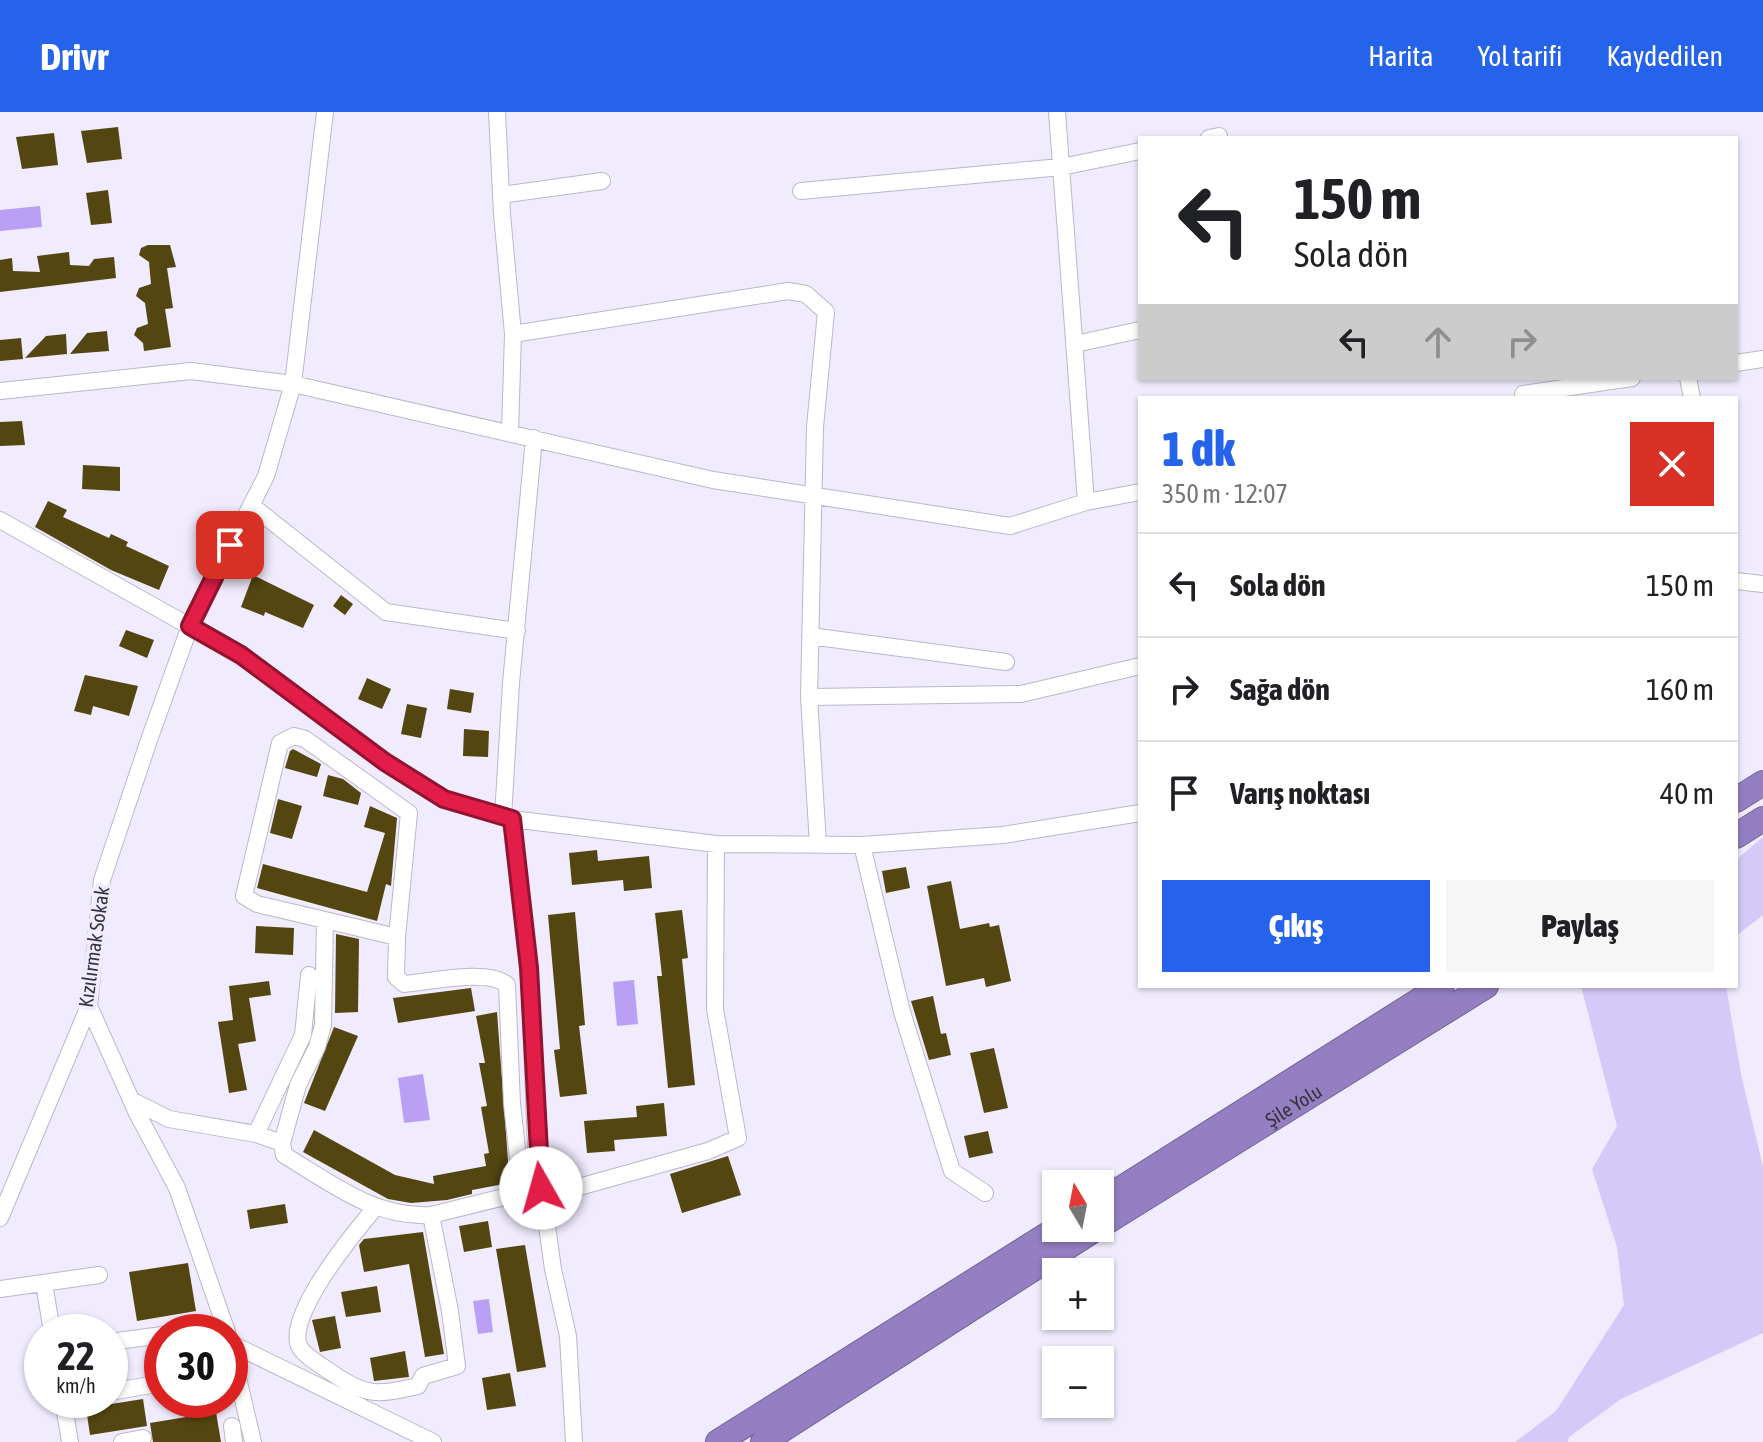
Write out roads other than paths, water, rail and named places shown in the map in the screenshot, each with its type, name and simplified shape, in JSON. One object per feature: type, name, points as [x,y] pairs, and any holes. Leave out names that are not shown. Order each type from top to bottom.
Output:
[{"type":"highway","points":[[1738,799],[1763,783]]},
{"type":"highway","points":[[1738,835],[1763,819]]},
{"type":"highway","name":"Şile Yolu","points":[[1114,1193],[1439,988]]},
{"type":"highway","name":"Şile Yolu","points":[[1114,1217],[1483,988]]},
{"type":"highway","points":[[718,1442],[1042,1238]]},
{"type":"highway","name":"Şile Yolu","points":[[763,1442],[1075,1242]]},
{"type":"street","name":"Kızılırmak Sokak","points":[[0,1218],[89,1006],[102,880],[190,626],[266,476],[293,384],[325,112]]},
{"type":"street","points":[[497,112],[513,334],[510,432]]},
{"type":"street","points":[[1057,112],[1086,502]]},
{"type":"street","points":[[801,191],[1061,167],[1138,151]]},
{"type":"street","points":[[501,195],[602,181]]},
{"type":"street","points":[[513,334],[788,291],[806,294],[821,305],[828,320],[815,427],[809,697],[818,845]]},
{"type":"street","points":[[1075,344],[1138,330]]},
{"type":"street","points":[[1738,363],[1763,359]]},
{"type":"street","points":[[0,391],[191,371],[293,384],[713,480],[1010,526],[1086,502],[1138,492]]},
{"type":"street","points":[[1519,390],[1613,380]]},
{"type":"street","points":[[534,438],[517,631],[508,818],[529,968],[542,1192],[568,1336],[574,1442]]},
{"type":"street","points":[[251,505],[386,612],[517,631]]},
{"type":"street","points":[[0,520],[241,655],[385,762],[444,799],[508,818],[716,844],[862,845],[1003,835],[1138,813]]},
{"type":"street","points":[[1738,581],[1763,584]]},
{"type":"street","points":[[810,636],[1006,662]]},
{"type":"street","points":[[809,697],[1000,696],[1063,687],[1138,667]]},
{"type":"street","points":[[397,937],[257,904],[244,896],[280,743],[294,736],[324,750],[409,813],[396,977],[404,984],[484,976],[499,978],[507,985],[512,1104],[520,1176],[511,1195]]},
{"type":"street","points":[[325,920],[323,1025],[317,1047],[298,1085],[282,1143],[284,1155],[374,1209],[412,1216],[431,1215],[511,1195],[542,1192],[708,1151],[738,1138],[715,1009],[716,844]]},
{"type":"street","points":[[862,845],[902,1012],[952,1171],[985,1193]]},
{"type":"street","points":[[256,1134],[303,1035],[309,975]]},
{"type":"street","points":[[89,1006],[131,1100],[177,1188],[221,1314]]},
{"type":"street","points":[[131,1100],[169,1119],[256,1134],[282,1143]]},
{"type":"street","points":[[374,1209],[314,1293],[300,1326],[297,1343],[334,1375],[373,1395],[418,1386],[423,1376],[457,1366],[450,1311],[431,1215]]},
{"type":"street","points":[[0,1289],[99,1275]]},
{"type":"street","points":[[44,1283],[49,1314]]},
{"type":"street","points":[[248,1352],[433,1442]]},
{"type":"street","points":[[66,1418],[70,1442]]},
{"type":"street","points":[[247,1418],[253,1442]]},
{"type":"street","points":[[122,1442],[143,1438]]}]
